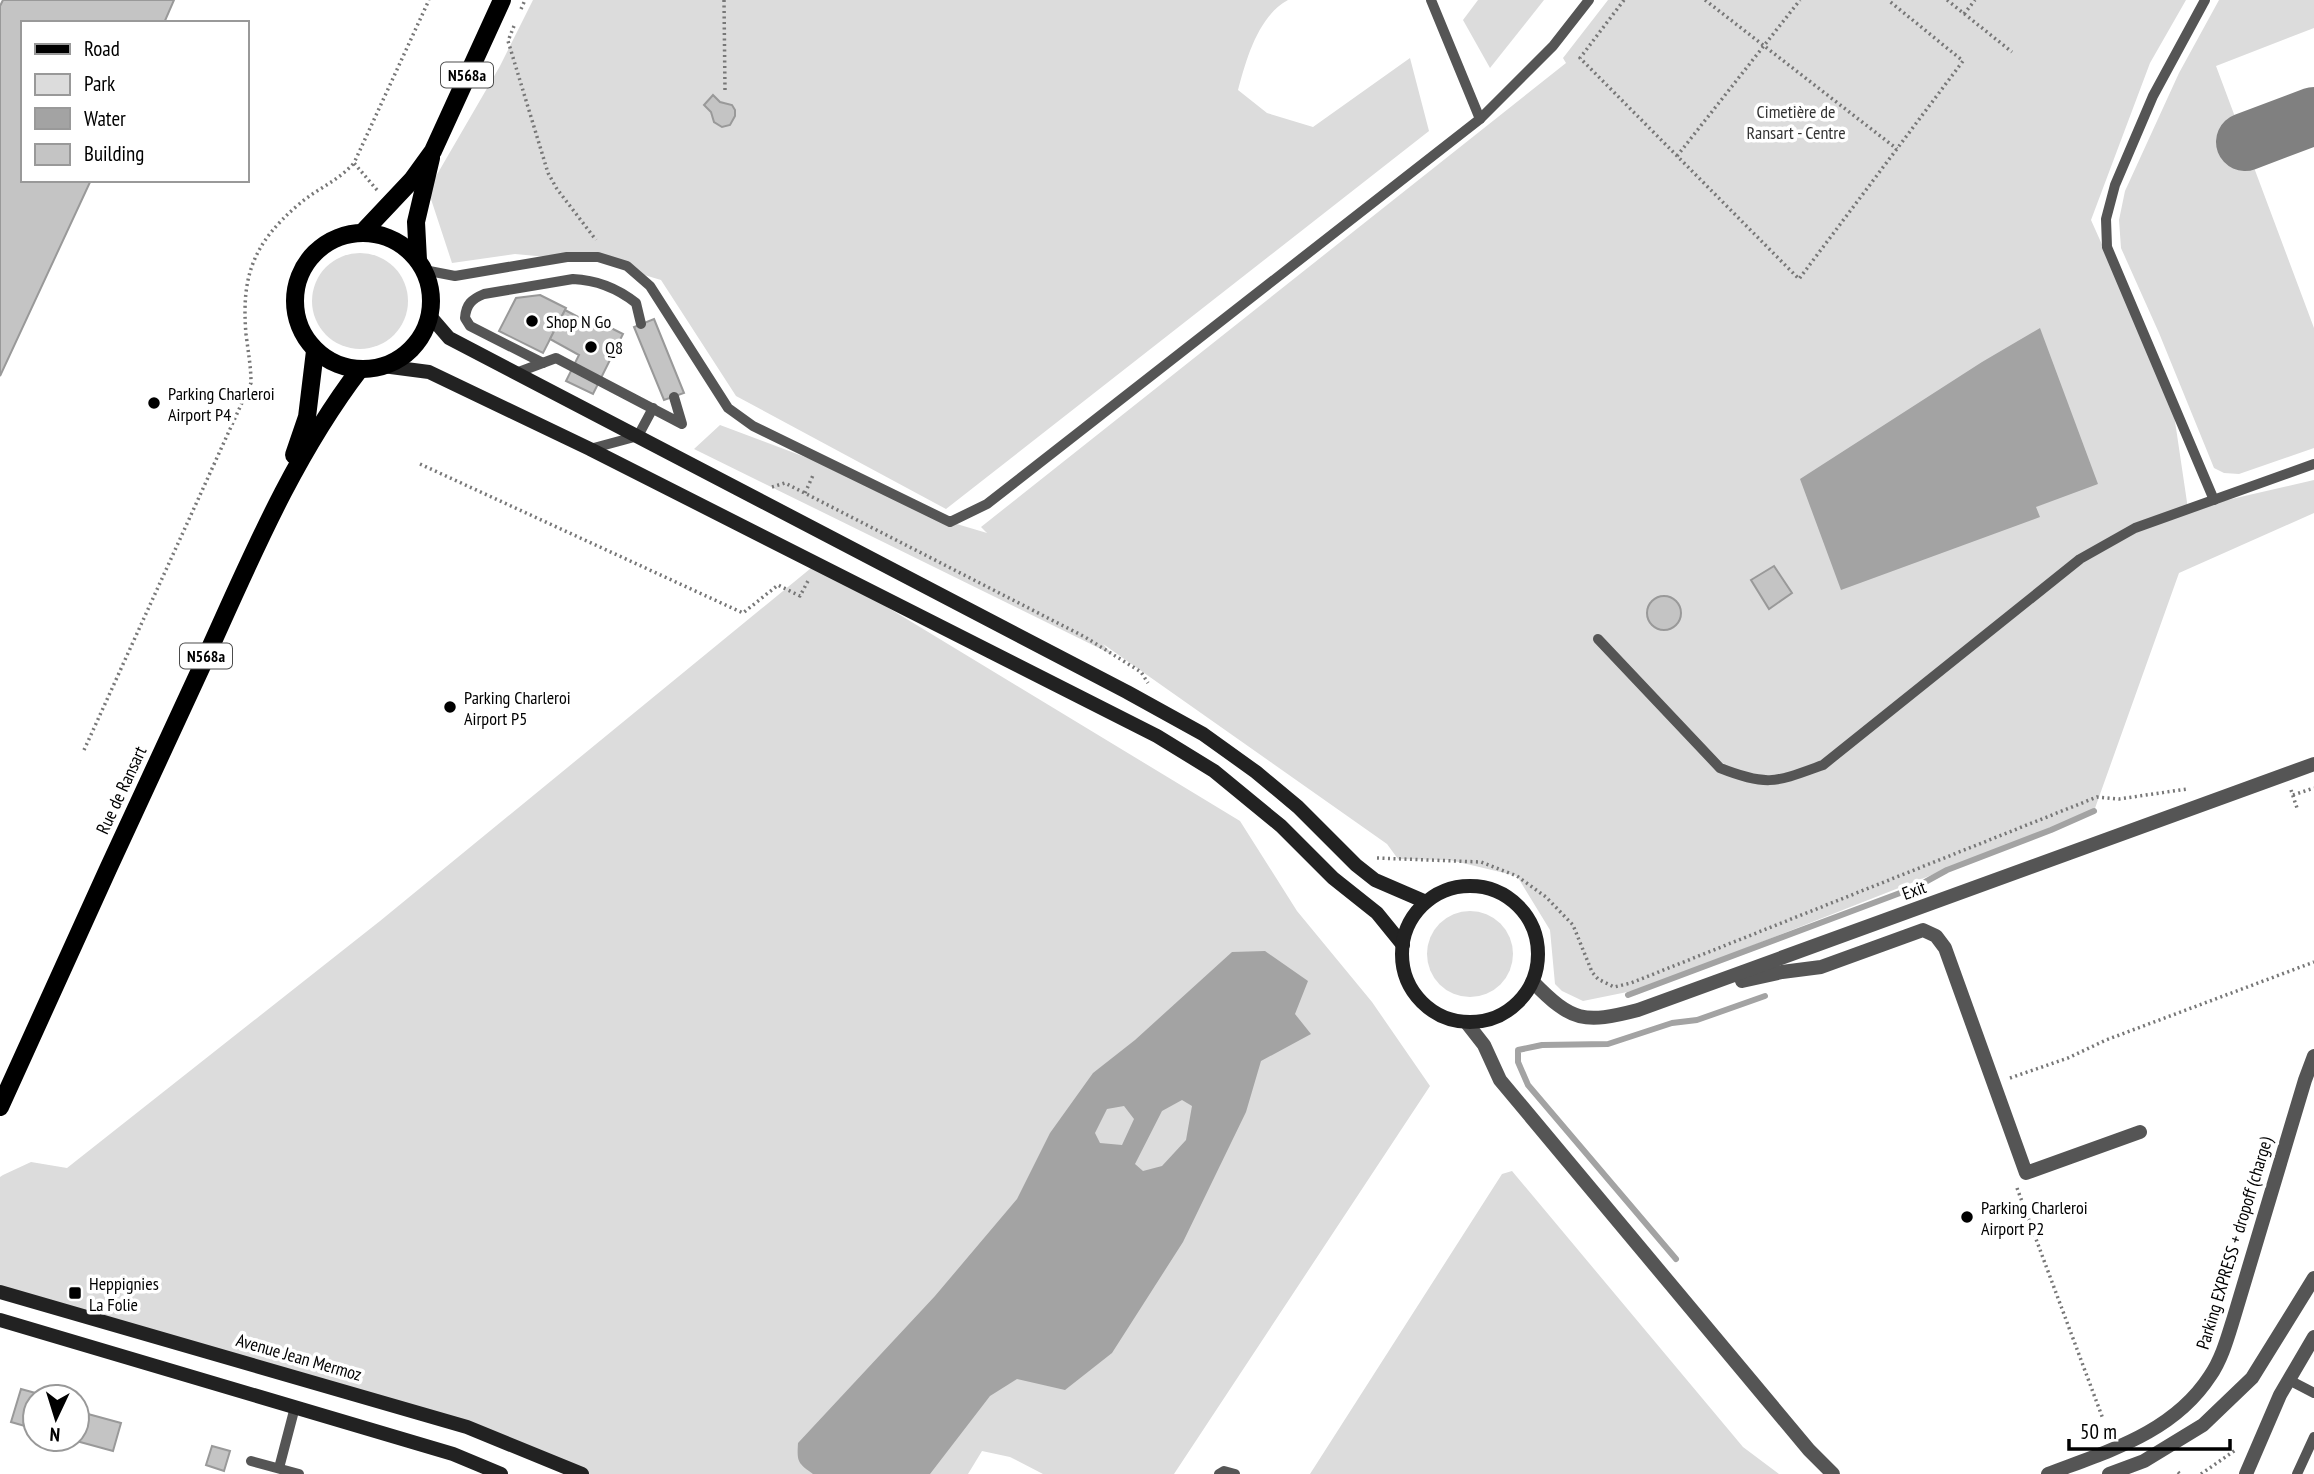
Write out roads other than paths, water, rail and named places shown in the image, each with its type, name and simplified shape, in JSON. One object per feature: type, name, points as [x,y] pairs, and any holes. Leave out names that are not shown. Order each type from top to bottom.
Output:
[{"type":"main road","name":"N568a","points":[[429,316],[431,293],[421,265],[416,222],[433,151],[502,0]]},
{"type":"main road","name":"N568a","points":[[363,232],[404,189],[433,151]]},
{"type":"main road","points":[[421,265],[403,245],[384,236],[363,232],[340,236],[320,247],[304,265],[295,286],[294,310],[301,332],[315,351],[335,364],[360,369],[383,366],[404,355],[420,338],[429,316]]},
{"type":"main road","name":"Rue de Ransart","points":[[282,492],[307,417],[315,351]]},
{"type":"main road","name":"Rue de Ransart","points":[[0,1107],[282,492],[323,421],[360,369]]},
{"type":"street","points":[[429,316],[449,338],[1203,734],[1256,772],[1298,807],[1356,865],[1375,880],[1426,902]]},
{"type":"street","points":[[383,366],[429,372],[590,449],[1157,736],[1214,771],[1281,826],[1347,891],[1377,913],[1403,945]]},
{"type":"street","name":"Exit","points":[[1533,982],[1564,1010],[1589,1018],[1608,1018],[1638,1010],[2314,764]]},
{"type":"street","points":[[1468,886],[1495,891],[1524,912],[1536,937],[1538,964],[1533,982],[1522,999],[1506,1012],[1486,1020],[1466,1022],[1435,1013],[1423,1003],[1412,991],[1402,960],[1407,928],[1426,902],[1442,892],[1468,886]]},
{"type":"street","points":[[1676,997],[1782,972],[1821,967],[1923,930],[1936,936],[1945,948],[2020,1176],[2140,1132]]},
{"type":"street","points":[[1466,1022],[1484,1045],[1500,1080],[1809,1450],[1833,1474]]},
{"type":"street","name":"Parking EXPRESS + dropoff (charge)","points":[[2048,1474],[2140,1438],[2162,1425],[2211,1375],[2226,1343],[2301,1091],[2314,1056]]},
{"type":"street","points":[[2109,1474],[2162,1452],[2203,1425],[2252,1378],[2314,1278]]},
{"type":"street","name":"Avenue Jean Mermoz","points":[[0,1292],[467,1427],[582,1474]]},
{"type":"street","points":[[0,1320],[453,1454],[501,1474]]},
{"type":"street","points":[[2246,1474],[2262,1433],[2314,1337]]},
{"type":"street","points":[[2140,1438],[2162,1452]]},
{"type":"lane","points":[[1432,0],[1480,118]]},
{"type":"lane","points":[[421,265],[455,276],[567,257],[598,257],[626,265],[650,286],[728,408],[754,426],[950,522],[987,504],[1480,118],[1553,46],[1589,0]]},
{"type":"lane","points":[[2205,0],[2153,96],[2115,185],[2106,219],[2107,247],[2214,500]]},
{"type":"lane","points":[[543,363],[470,326],[465,318],[466,309],[473,299],[573,279],[588,279],[610,286],[636,303],[641,324]]},
{"type":"lane","points":[[516,373],[555,358],[682,424],[674,397]]},
{"type":"lane","points":[[590,449],[638,436],[653,408]]},
{"type":"lane","points":[[1598,639],[1720,768],[1746,779],[1778,782],[1823,765],[2080,559],[2135,528],[2314,464]]},
{"type":"lane","points":[[2289,1380],[2314,1392]]},
{"type":"lane","points":[[279,1468],[295,1407]]},
{"type":"lane","points":[[2297,1474],[2314,1437]]},
{"type":"lane","points":[[251,1461],[299,1474]]},
{"type":"lane","points":[[1219,1474],[1224,1471],[1236,1474]]},
{"type":"water","points":[[2040,328],[2098,484],[2036,507],[2040,517],[1841,590],[1800,479],[1982,362]]},
{"type":"water","points":[[1265,951],[1308,981],[1295,1014],[1311,1034],[1261,1061],[1246,1112],[1183,1242],[1112,1353],[1065,1390],[1017,1379],[990,1396],[930,1474],[813,1474],[804,1467],[798,1458],[798,1443],[935,1296],[1017,1199],[1050,1133],[1093,1073],[1135,1040],[1232,952]],"holes":[[[1182,1100],[1192,1106],[1186,1140],[1162,1166],[1143,1171],[1135,1164],[1162,1111]],[[1124,1106],[1134,1119],[1122,1145],[1100,1143],[1095,1133],[1107,1109]]]},
{"type":"waterway","points":[[1628,995],[1916,887],[1947,870],[2094,811]]},
{"type":"waterway","points":[[1676,1259],[1528,1085],[1518,1062],[1518,1050],[1542,1045],[1608,1044],[1672,1023],[1697,1020],[1765,996]]},
{"type":"place","name":"Shop N Go","points":[[532,321]]},
{"type":"place","name":"Q8","points":[[591,347]]},
{"type":"place","name":"Parking Charleroi Airport P4","points":[[154,403]]},
{"type":"place","name":"Parking Charleroi Airport P5","points":[[450,707]]},
{"type":"place","name":"Parking Charleroi Airport P2","points":[[1967,1217]]},
{"type":"place","name":"Heppignies La Folie","points":[[75,1293]]},
{"type":"park label","name":"Cimetière de Ransart - Centre","points":[[1796,121]]}]
